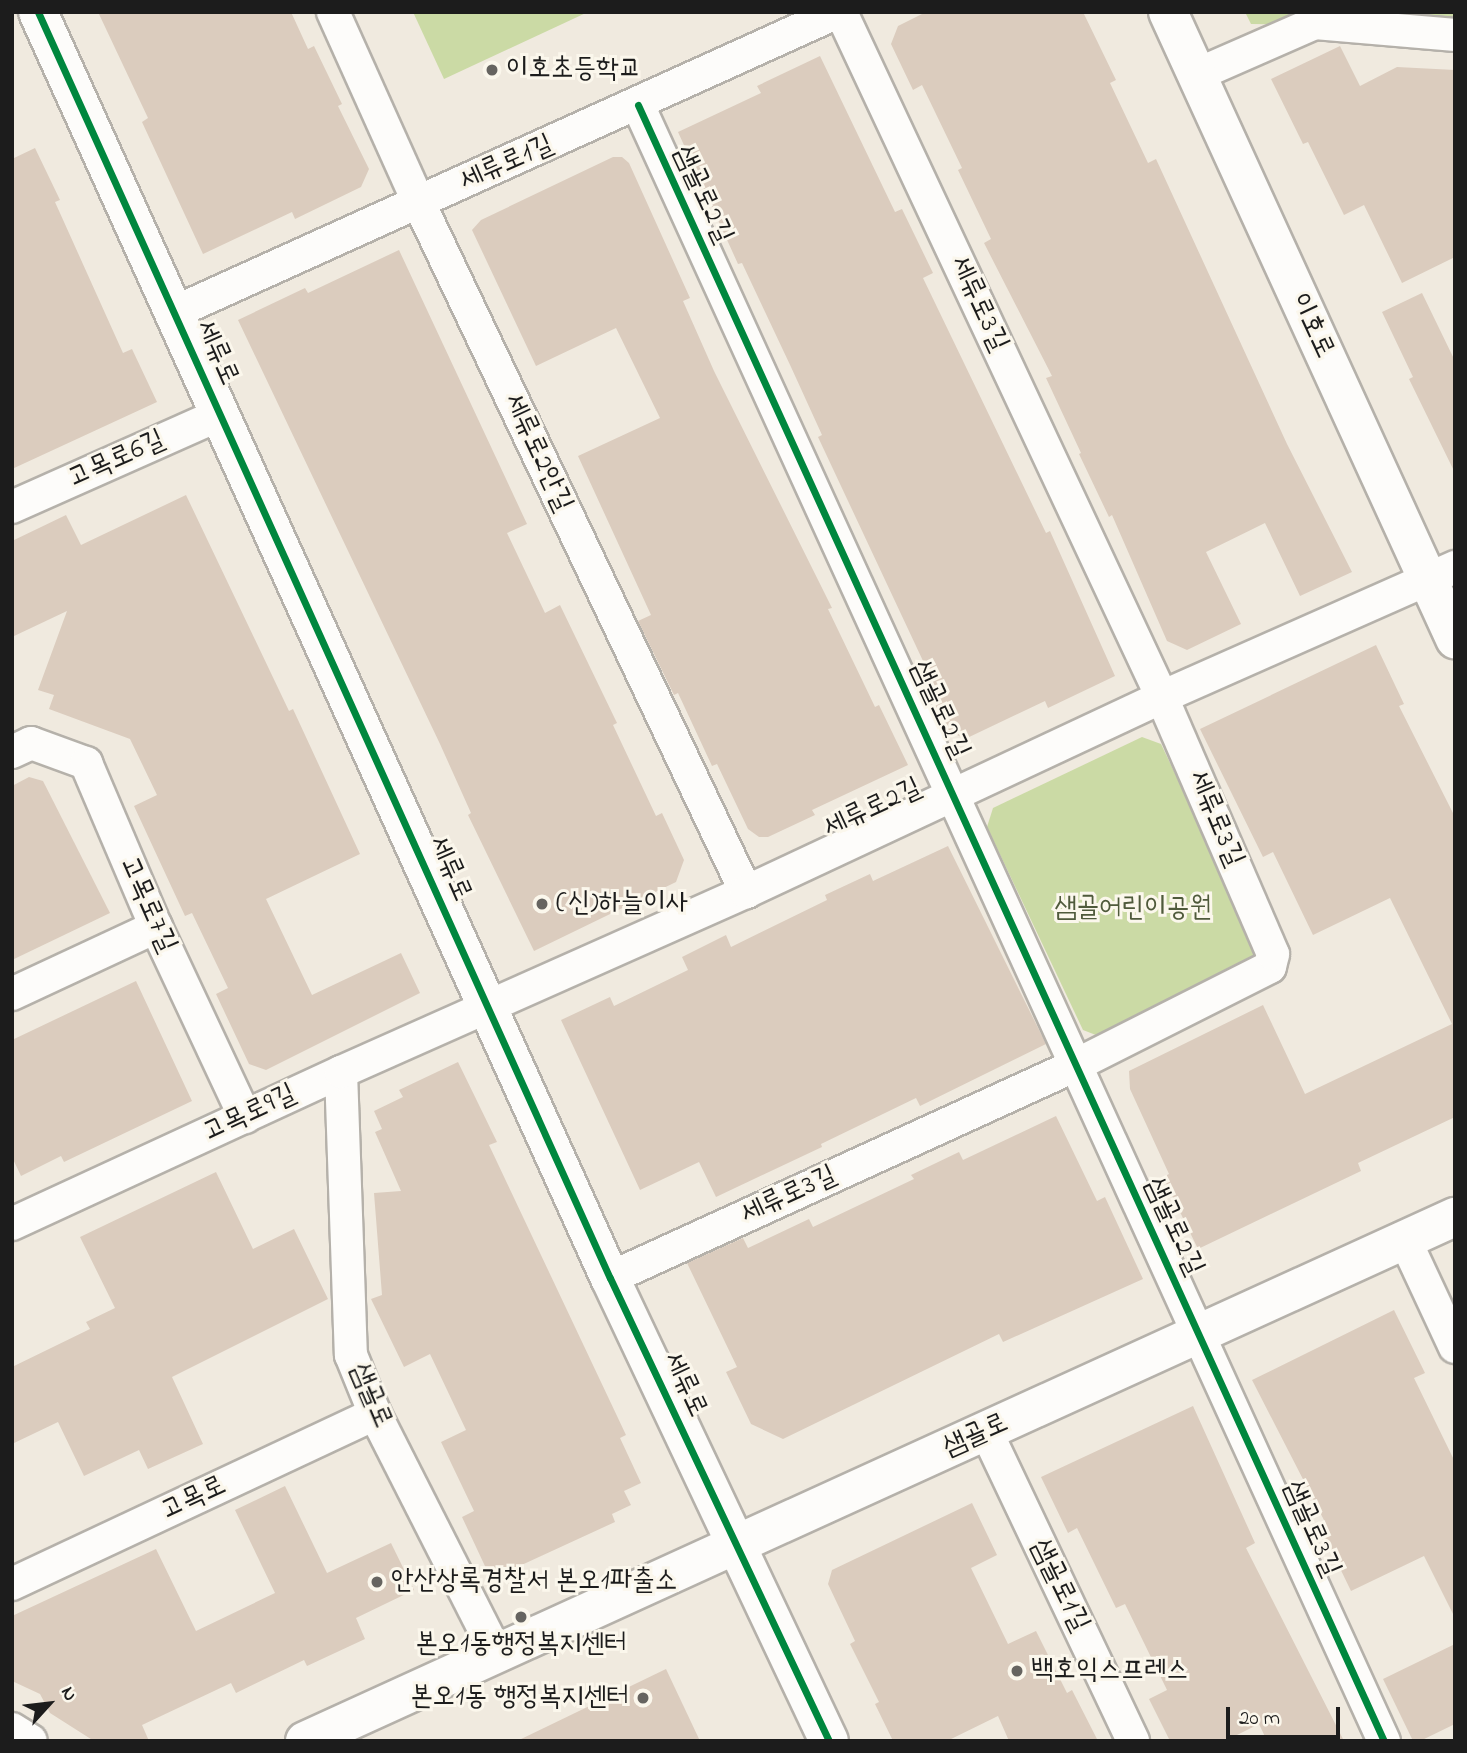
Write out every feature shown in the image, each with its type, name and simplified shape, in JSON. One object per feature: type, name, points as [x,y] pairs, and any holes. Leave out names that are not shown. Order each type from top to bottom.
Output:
[{"type":"street","name":"세류로","points":[[38,12],[610,1278],[829,1741]]},
{"type":"street","name":"세류로2안길","points":[[333,12],[419,203],[746,892]]},
{"type":"street","name":"세류로1길","points":[[175,312],[839,12]]},
{"type":"street","name":"세류로3길","points":[[610,1278],[1076,1065],[1269,967],[1273,954],[1162,696],[839,12]]},
{"type":"street","name":"이호로","points":[[1168,12],[1196,75],[1441,574],[1455,639]]},
{"type":"street","points":[[1196,75],[1315,23],[1455,35]]},
{"type":"street","name":"샘골로2길","points":[[638,105],[1200,1334]]},
{"type":"street","name":"고목로6길","points":[[12,507],[221,414]]},
{"type":"street","name":"세류로2길","points":[[488,1006],[746,892],[1162,696],[1441,574]]},
{"type":"street","name":"고목로7길","points":[[12,752],[31,743],[86,763],[156,926],[245,1117]]},
{"type":"street","points":[[12,994],[156,926]]},
{"type":"street","name":"고목로9길","points":[[12,1224],[488,1006]]},
{"type":"street","name":"샘골로","points":[[341,1072],[352,1355],[375,1414],[496,1653]]},
{"type":"street","name":"샘골로","points":[[304,1741],[1455,1217]]},
{"type":"street","points":[[1405,1240],[1455,1348]]},
{"type":"street","name":"샘골로3길","points":[[1200,1334],[1384,1741]]},
{"type":"street","name":"고목로","points":[[12,1584],[375,1414]]},
{"type":"street","name":"샘골로1길","points":[[985,1432],[1133,1741]]},
{"type":"street","points":[[12,1729],[31,1741]]},
{"type":"green space","points":[[413,12],[588,12],[444,79]]},
{"type":"green space","points":[[1245,12],[1455,12],[1455,27],[1251,24]]},
{"type":"green space","name":"샘골어린이공원","points":[[1142,737],[1161,744],[1258,947],[1251,965],[1101,1037],[1083,1030],[987,827],[993,808]]},
{"type":"building","points":[[98,12],[291,12],[308,49],[314,46],[342,104],[338,106],[369,169],[361,187],[295,219],[292,212],[203,254],[142,122],[148,118]]},
{"type":"building","points":[[926,12],[1083,12],[1116,80],[1110,83],[1148,163],[1156,159],[1287,444],[1352,572],[1300,596],[1265,523],[1206,552],[1241,624],[1187,650],[1167,641],[1112,515],[1109,517],[1046,378],[1052,376],[984,243],[991,239],[958,170],[962,168],[922,85],[913,90],[891,44],[898,26]]},
{"type":"building","points":[[1340,46],[1360,86],[1397,67],[1455,70],[1455,257],[1402,283],[1364,205],[1344,215],[1308,142],[1303,144],[1271,79]]},
{"type":"building","points":[[820,56],[895,212],[902,209],[933,273],[923,278],[1046,533],[1050,531],[1115,676],[1048,708],[1045,701],[965,739],[942,727],[922,684],[931,678],[818,437],[822,435],[791,367],[742,263],[738,264],[678,132],[761,93],[757,86]]},
{"type":"building","points":[[35,148],[60,200],[55,202],[123,353],[132,349],[157,402],[12,469],[12,159]]},
{"type":"building","points":[[613,157],[622,157],[629,163],[690,298],[683,301],[714,371],[832,608],[828,609],[875,707],[879,705],[908,765],[812,810],[815,815],[768,837],[759,837],[748,829],[717,764],[712,766],[678,693],[674,695],[638,621],[651,615],[578,456],[660,418],[616,328],[536,366],[472,230],[481,220]]},
{"type":"building","points":[[399,250],[527,524],[507,533],[545,613],[560,605],[617,723],[613,725],[656,816],[662,813],[684,860],[676,882],[534,951],[468,815],[471,813],[440,744],[238,320],[305,288],[308,293]]},
{"type":"building","points":[[1422,293],[1455,361],[1455,473],[1409,379],[1413,377],[1382,312]]},
{"type":"building","points":[[186,495],[289,711],[293,709],[360,854],[266,899],[312,995],[401,953],[420,993],[266,1070],[249,1064],[216,994],[228,988],[192,913],[185,916],[134,806],[157,795],[130,739],[49,709],[54,695],[38,690],[67,611],[12,637],[12,541],[66,515],[81,545]]},
{"type":"building","points":[[1376,645],[1404,704],[1399,706],[1455,817],[1455,1117],[1358,1163],[1361,1171],[1198,1249],[1163,1177],[1169,1174],[1130,1089],[1129,1071],[1263,1005],[1305,1094],[1452,1024],[1390,898],[1313,935],[1273,852],[1263,857],[1200,729]]},
{"type":"building","points":[[29,777],[43,781],[110,913],[12,960],[12,786]]},
{"type":"building","points":[[948,846],[1046,1044],[920,1106],[916,1098],[821,1144],[822,1147],[716,1197],[699,1162],[640,1190],[561,1020],[610,997],[614,1006],[688,970],[682,957],[726,935],[731,947],[827,900],[825,895],[870,874],[873,881]]},
{"type":"building","points":[[136,981],[192,1101],[64,1162],[61,1156],[21,1176],[12,1157],[12,1040]]},
{"type":"building","points":[[458,1062],[497,1142],[489,1145],[626,1435],[620,1438],[641,1483],[624,1491],[631,1505],[612,1514],[615,1522],[491,1579],[462,1517],[474,1511],[441,1442],[466,1430],[430,1354],[404,1367],[371,1299],[382,1295],[374,1193],[401,1191],[375,1132],[382,1129],[374,1111],[403,1097],[399,1090]]},
{"type":"building","points":[[1056,1116],[1097,1201],[1105,1197],[1143,1279],[1003,1342],[999,1334],[783,1439],[751,1424],[726,1372],[737,1367],[687,1263],[743,1238],[748,1248],[809,1219],[813,1227],[914,1179],[911,1175],[959,1152],[963,1160]]},
{"type":"building","points":[[216,1172],[253,1249],[294,1229],[328,1299],[172,1377],[203,1444],[148,1469],[139,1450],[84,1476],[58,1422],[12,1444],[12,1367],[90,1329],[86,1322],[115,1308],[80,1237]]},
{"type":"building","points":[[1394,1310],[1425,1373],[1414,1378],[1455,1462],[1455,1618],[1424,1556],[1351,1591],[1320,1527],[1326,1524],[1252,1380]]},
{"type":"building","points":[[1193,1406],[1255,1543],[1246,1548],[1344,1741],[1267,1741],[1259,1724],[1225,1741],[1170,1741],[1149,1699],[1167,1690],[1125,1604],[1116,1608],[1077,1528],[1068,1533],[1041,1477]]},
{"type":"building","points":[[285,1486],[327,1573],[391,1543],[414,1590],[356,1618],[365,1639],[307,1666],[304,1660],[236,1693],[231,1683],[142,1725],[149,1741],[94,1741],[50,1713],[40,1694],[12,1681],[12,1616],[156,1549],[196,1631],[275,1593],[235,1510]]},
{"type":"building","points":[[972,1503],[997,1555],[971,1568],[1008,1644],[1036,1631],[1067,1693],[1072,1690],[1098,1741],[1009,1741],[998,1716],[947,1741],[893,1741],[875,1704],[879,1702],[850,1644],[855,1641],[828,1584],[832,1570]]},
{"type":"building","points":[[1455,1644],[1455,1724],[1420,1741],[1413,1741],[1383,1679]]},
{"type":"building","name":"본오1동 행정복지센터","points":[[666,1669],[700,1741],[517,1741]]},
{"type":"cycle path","points":[[38,12],[610,1278],[829,1741]]},
{"type":"cycle path","points":[[638,105],[1384,1741]]},
{"type":"place","name":"이호초등학교","points":[[492,70]]},
{"type":"place","name":"(신)하늘이사","points":[[542,904]]},
{"type":"place","name":"안산상록경찰서 본오1파출소","points":[[377,1582]]},
{"type":"place","name":"본오1동행정복지센터","points":[[521,1617]]},
{"type":"place","name":"백호익스프레스","points":[[1017,1671]]},
{"type":"place","name":"본오1동 행정복지센터","points":[[643,1698]]}]
